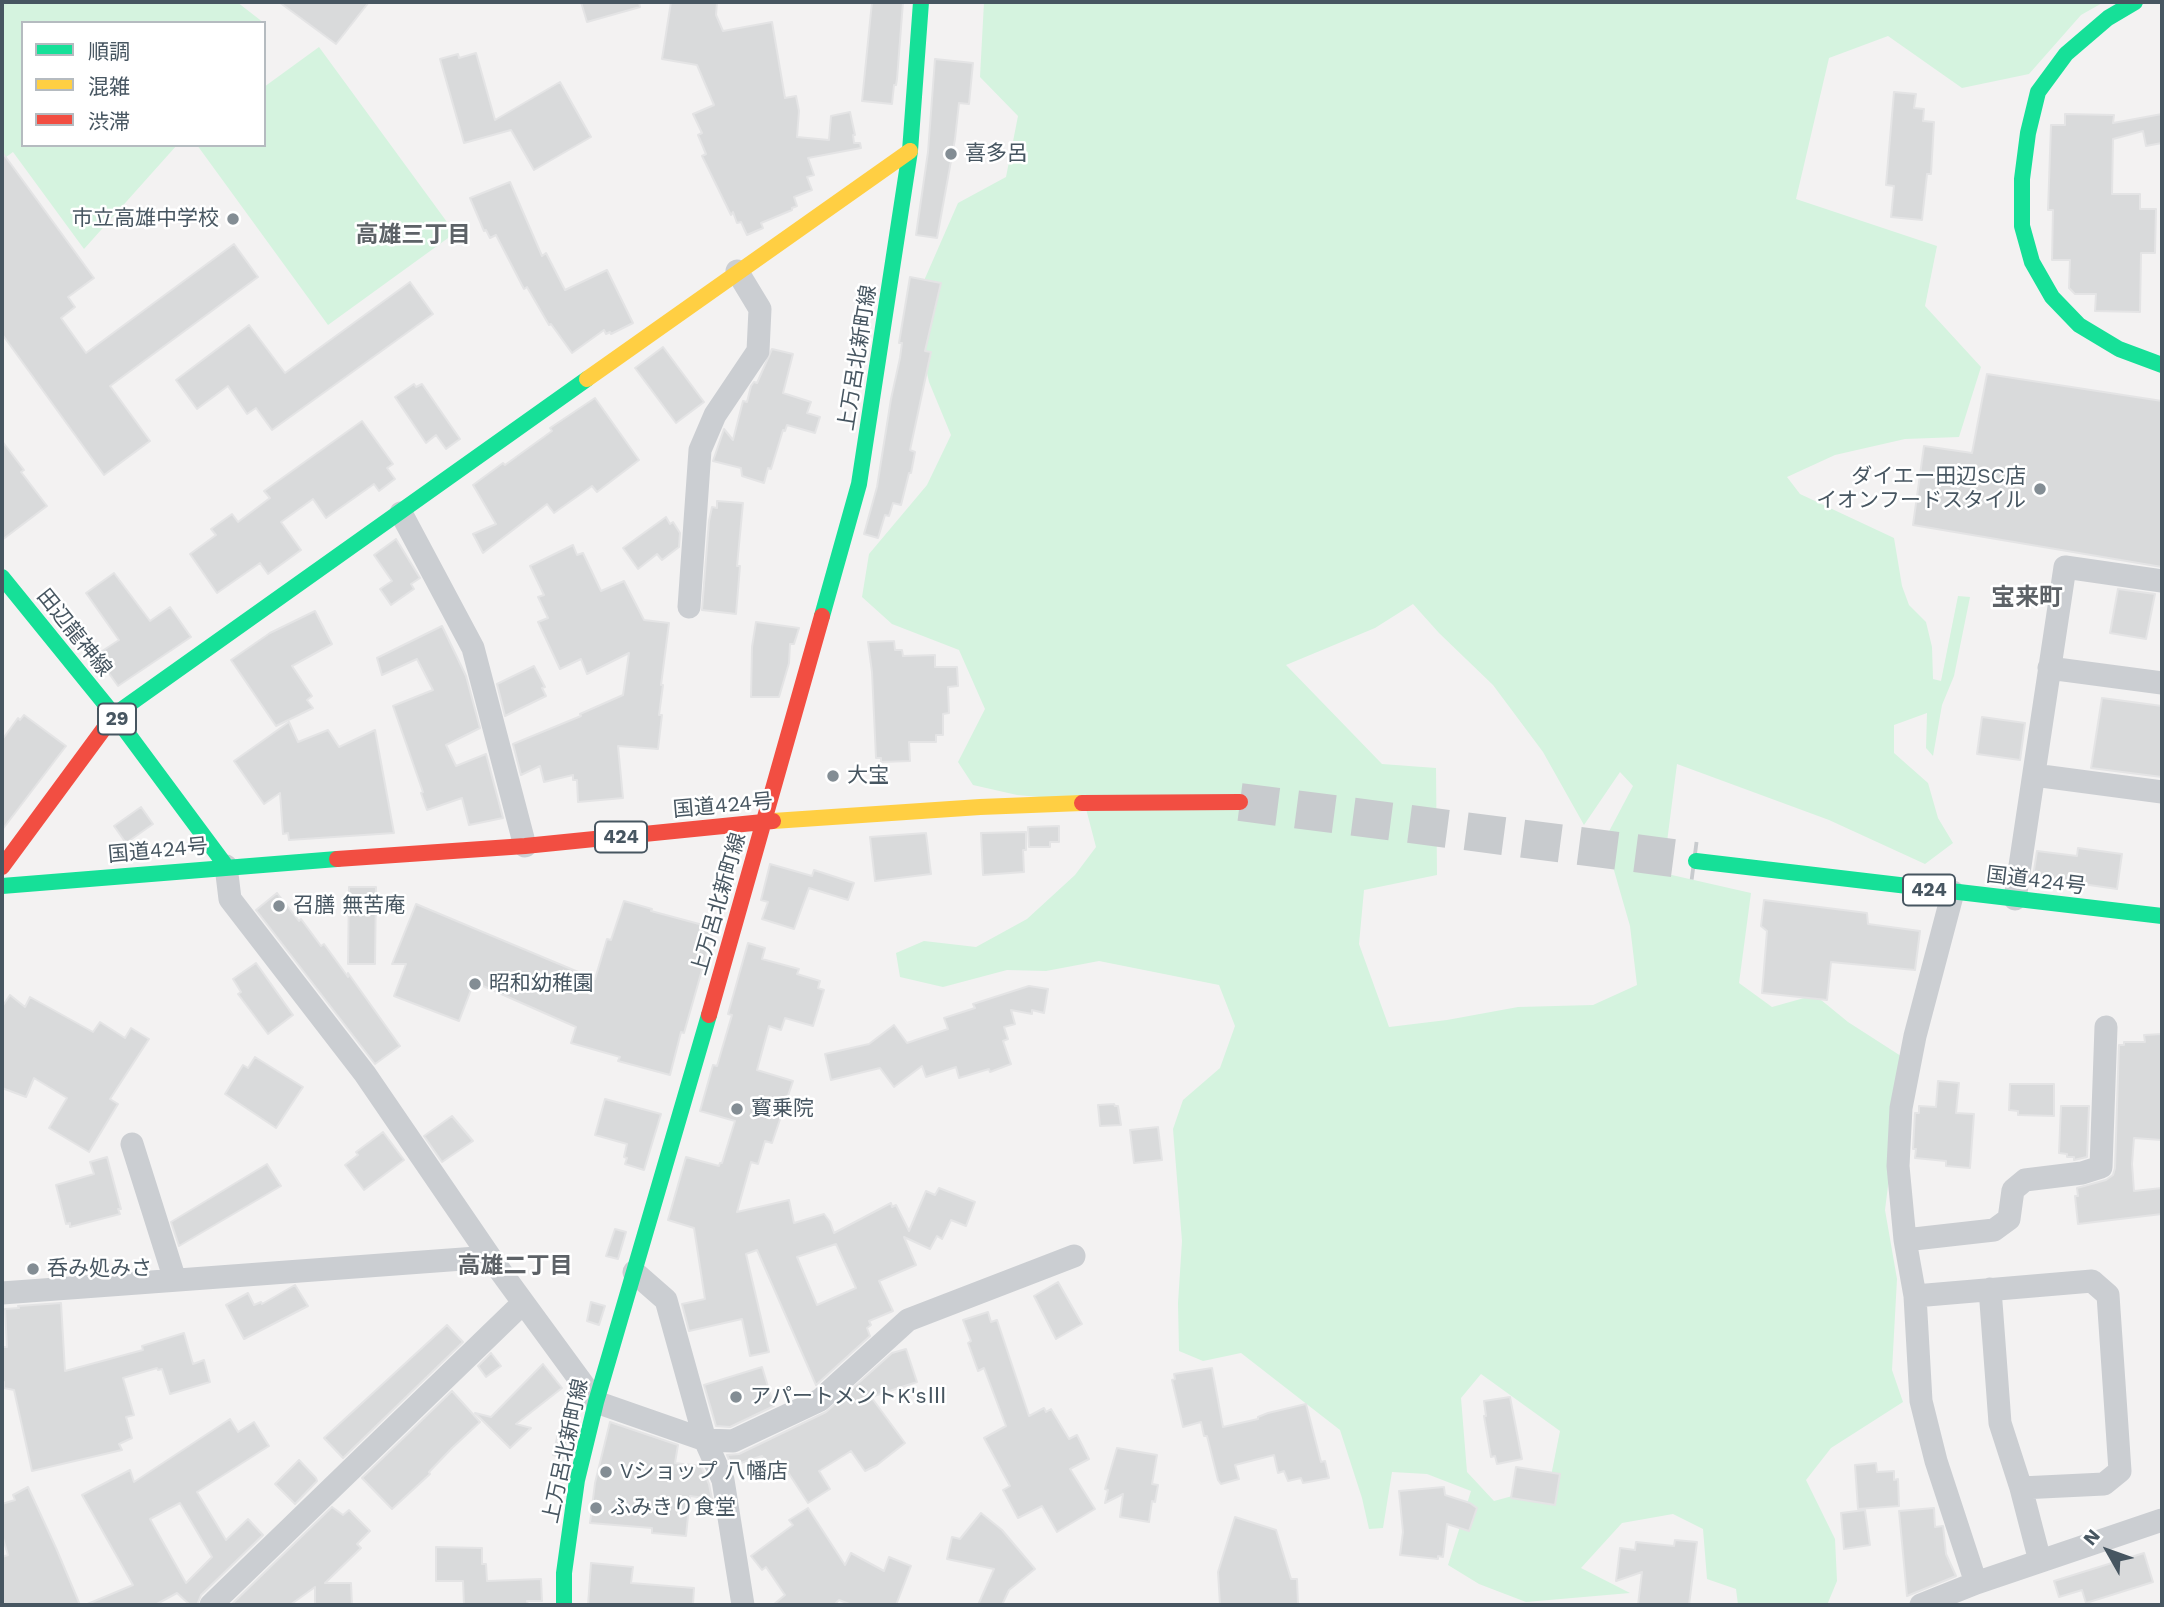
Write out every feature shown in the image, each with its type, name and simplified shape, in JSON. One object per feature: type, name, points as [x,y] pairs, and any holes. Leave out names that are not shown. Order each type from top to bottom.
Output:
[{"type":"main road","name":"上万呂北新町線","points":[[564,1605],[564,1573],[577,1480],[596,1402],[859,484],[910,151],[921,2]]},
{"type":"main road","points":[[2135,2],[2108,18],[2066,54],[2038,92],[2028,133],[2022,179],[2022,226],[2032,262],[2052,297],[2079,325],[2119,349],[2162,365]]},
{"type":"main road","points":[[2,867],[114,715],[737,271],[910,151]]},
{"type":"main road","name":"田辺龍神線","points":[[2,577],[114,715],[226,866]]},
{"type":"main road","name":"国道424号","points":[[2,886],[226,866],[525,846],[764,822],[980,807],[1136,801],[1240,802]]},
{"type":"main road","name":"国道424号","points":[[1696,861],[2162,916]]},
{"type":"street","points":[[689,607],[700,450],[715,415],[758,351],[760,309],[737,271]]},
{"type":"street","points":[[401,513],[473,648],[525,846]]},
{"type":"street","points":[[2015,899],[2065,567],[2162,582]]},
{"type":"street","points":[[2049,668],[2162,683]]},
{"type":"street","points":[[2034,775],[2162,792]]},
{"type":"street","points":[[226,866],[230,899],[365,1074],[489,1256],[596,1402],[705,1440],[733,1441],[820,1400],[908,1320],[1074,1256]]},
{"type":"street","points":[[1953,892],[1915,1037],[1901,1108],[1898,1166],[1905,1240],[1915,1296],[1921,1401],[1936,1461],[1976,1583]]},
{"type":"street","points":[[1905,1240],[1994,1230],[2009,1219],[2013,1190],[2025,1180],[2082,1173],[2101,1167],[2106,1027]]},
{"type":"street","points":[[132,1144],[175,1280]]},
{"type":"street","points":[[2,1293],[489,1256]]},
{"type":"street","points":[[634,1272],[666,1300],[705,1440],[723,1480],[743,1605]]},
{"type":"street","points":[[1915,1296],[2092,1281],[2108,1295],[2120,1471],[2104,1483],[2021,1488]]},
{"type":"street","points":[[1990,1289],[2000,1423],[2040,1561]]},
{"type":"street","points":[[211,1605],[523,1303]]},
{"type":"street","points":[[1921,1605],[1976,1583],[2162,1520]]},
{"type":"green space","points":[[2,2],[237,2],[261,21],[21,21],[21,147],[175,147],[84,249],[13,152],[2,160]]},
{"type":"green space","points":[[984,2],[2104,2],[2081,15],[2029,74],[1962,88],[1888,36],[1829,58],[1796,199],[1937,246],[1925,306],[1981,367],[1959,437],[1905,439],[1835,455],[1787,477],[1800,494],[1894,538],[1902,586],[1909,605],[1926,622],[1932,647],[1933,679],[1941,681],[1958,596],[1970,597],[1954,676],[1942,705],[1933,756],[1926,748],[1927,713],[1894,725],[1894,753],[1928,783],[1938,818],[1953,843],[1925,864],[1829,820],[1677,764],[1663,873],[1751,893],[1739,983],[1772,1007],[1815,995],[1848,1022],[1904,1058],[1885,1210],[1897,1279],[1892,1370],[1903,1402],[1831,1448],[1806,1480],[1835,1539],[1837,1581],[1827,1605],[1738,1605],[1736,1589],[1707,1579],[1703,1529],[1673,1514],[1622,1523],[1581,1568],[1630,1593],[1526,1602],[1479,1584],[1448,1565],[1471,1491],[1427,1474],[1392,1472],[1383,1528],[1369,1529],[1340,1430],[1241,1353],[1203,1361],[1179,1351],[1178,1303],[1182,1241],[1173,1129],[1183,1100],[1220,1068],[1235,1026],[1219,985],[1099,961],[1046,971],[1007,970],[943,987],[900,977],[896,953],[924,941],[976,947],[1027,919],[1075,875],[1096,847],[1084,801],[1017,795],[973,785],[958,762],[985,709],[959,650],[892,624],[862,597],[869,554],[927,485],[951,435],[929,382],[912,308],[958,203],[1006,177],[1018,116],[980,77]],"holes":[[[1413,604],[1493,685],[1543,752],[1584,825],[1620,772],[1633,786],[1605,839],[1630,926],[1637,985],[1593,1005],[1518,1007],[1389,1027],[1359,944],[1364,890],[1437,875],[1436,768],[1382,764],[1286,665],[1375,628]],[[1481,1374],[1560,1431],[1549,1486],[1494,1501],[1467,1472],[1461,1398]]]},
{"type":"green space","points":[[319,47],[455,233],[328,325],[198,147],[266,147],[266,86]]},
{"type":"building","points":[[279,2],[369,2],[336,44]]},
{"type":"building","points":[[581,2],[639,2],[640,7],[587,22]]},
{"type":"building","points":[[671,2],[717,2],[716,15],[723,31],[772,22],[785,98],[796,96],[799,111],[797,137],[829,140],[831,116],[850,112],[854,143],[860,143],[861,148],[808,158],[814,175],[807,177],[812,190],[794,197],[797,206],[792,210],[761,223],[763,228],[747,235],[741,222],[737,223],[733,212],[731,215],[702,156],[706,154],[698,135],[702,133],[693,114],[714,105],[697,65],[662,59]]},
{"type":"building","points":[[872,2],[903,2],[897,79],[892,104],[862,101]]},
{"type":"building","points":[[476,53],[495,120],[560,82],[591,137],[534,170],[511,130],[464,143],[440,59],[458,54],[459,58]]},
{"type":"building","points":[[935,59],[973,63],[969,104],[959,103],[937,238],[916,235],[928,152]]},
{"type":"building","points":[[1894,92],[1916,94],[1914,108],[1924,109],[1923,121],[1934,122],[1931,174],[1927,174],[1922,220],[1891,217],[1894,186],[1886,185]]},
{"type":"building","points":[[2065,114],[2114,115],[2113,123],[2162,114],[2162,143],[2146,146],[2143,131],[2113,139],[2112,194],[2140,194],[2140,209],[2156,209],[2155,253],[2141,253],[2140,312],[2095,311],[2096,294],[2075,294],[2069,288],[2070,260],[2052,260],[2053,210],[2048,210],[2051,125],[2065,125]]},
{"type":"building","points":[[2,152],[94,278],[68,297],[75,307],[61,318],[86,353],[234,244],[258,277],[110,386],[150,441],[104,475],[2,334]]},
{"type":"building","points":[[510,182],[542,256],[546,253],[565,290],[607,270],[633,323],[611,334],[606,334],[604,330],[572,353],[551,324],[549,325],[527,287],[524,289],[496,235],[490,238],[486,230],[484,231],[470,198]]},
{"type":"building","points":[[910,277],[941,283],[925,351],[931,352],[910,450],[915,452],[911,473],[901,505],[893,503],[889,516],[885,515],[878,538],[864,534],[877,487],[900,358],[902,343],[899,343]]},
{"type":"building","points":[[410,282],[433,314],[272,430],[256,408],[247,414],[228,386],[197,409],[176,380],[249,325],[285,373]]},
{"type":"building","points":[[663,347],[704,402],[676,423],[635,368]]},
{"type":"building","points":[[772,349],[793,354],[783,393],[811,402],[807,413],[820,417],[815,433],[787,425],[764,483],[742,476],[741,468],[713,461],[724,429],[733,440],[743,401],[747,402],[751,386],[754,382],[757,383]]},
{"type":"building","name":"ダイエー田辺SC店 イオンフードスタイル","points":[[1987,374],[2162,401],[2162,567],[1913,525],[1924,446],[1972,453]]},
{"type":"building","points":[[414,384],[416,387],[422,384],[460,439],[446,449],[436,435],[426,443],[395,397]]},
{"type":"building","points":[[595,398],[639,460],[597,492],[592,486],[554,513],[547,504],[483,553],[473,534],[496,524],[473,485],[503,463],[505,465],[552,431],[550,428]]},
{"type":"building","points":[[362,421],[393,464],[387,468],[395,479],[379,491],[374,484],[326,518],[313,499],[281,522],[301,550],[268,574],[260,563],[217,593],[190,554],[216,535],[211,529],[232,514],[238,522],[270,498],[264,491]]},
{"type":"building","points":[[2,441],[47,506],[2,540]]},
{"type":"building","points":[[717,501],[743,503],[736,614],[702,610],[709,521],[712,507],[717,508]]},
{"type":"building","points":[[666,517],[680,533],[679,547],[662,560],[657,554],[638,569],[623,548]]},
{"type":"building","points":[[396,539],[420,578],[411,584],[414,589],[391,605],[380,589],[392,581],[374,555]]},
{"type":"building","points":[[573,545],[577,555],[583,553],[601,591],[624,581],[644,620],[669,623],[661,685],[659,715],[662,715],[658,749],[618,746],[623,798],[578,802],[577,780],[573,780],[573,775],[544,782],[540,766],[521,775],[513,744],[623,695],[629,653],[587,674],[581,659],[560,669],[538,622],[548,618],[538,597],[544,595],[530,566]]},
{"type":"building","points":[[114,573],[150,621],[170,607],[191,637],[118,686],[96,655],[119,640],[86,593]]},
{"type":"building","points":[[2118,589],[2155,594],[2146,639],[2110,633]]},
{"type":"building","points":[[315,611],[332,644],[292,666],[312,696],[307,700],[313,708],[276,726],[231,660],[270,633]]},
{"type":"building","points":[[756,622],[799,628],[794,644],[790,644],[789,663],[779,697],[751,697],[752,647]]},
{"type":"building","points":[[442,626],[466,676],[480,728],[446,745],[456,766],[486,754],[503,818],[469,825],[462,798],[427,810],[393,706],[433,690],[417,659],[382,675],[377,658]]},
{"type":"building","points":[[894,641],[895,650],[902,650],[903,656],[935,655],[935,667],[957,667],[958,686],[948,687],[949,713],[943,714],[943,735],[936,735],[936,742],[909,742],[910,761],[881,762],[881,758],[876,758],[868,642]]},
{"type":"building","points":[[534,666],[545,687],[542,688],[546,696],[505,716],[497,684]]},
{"type":"building","points":[[2102,698],[2162,706],[2162,777],[2091,768]]},
{"type":"building","points":[[24,715],[66,746],[2,830],[2,740],[18,718],[20,720]]},
{"type":"building","points":[[1982,717],[2025,723],[2020,760],[1977,754]]},
{"type":"building","points":[[289,722],[298,742],[328,730],[339,747],[375,730],[394,833],[289,840],[288,833],[283,834],[280,793],[264,804],[234,761]]},
{"type":"building","points":[[141,807],[153,824],[126,843],[114,826]]},
{"type":"building","points":[[1059,826],[1059,842],[1050,842],[1050,847],[1029,847],[1028,827]]},
{"type":"building","points":[[1026,832],[1024,872],[983,875],[981,833]]},
{"type":"building","points":[[926,833],[931,874],[875,881],[870,837]]},
{"type":"building","points":[[2078,848],[2122,854],[2117,889],[2033,877],[2037,851],[2077,856]]},
{"type":"building","points":[[770,864],[812,876],[814,870],[854,883],[848,900],[809,888],[794,929],[762,919],[768,902],[761,900]]},
{"type":"building","points":[[349,887],[376,887],[375,964],[348,964]]},
{"type":"building","points":[[277,893],[321,946],[324,944],[348,977],[348,973],[400,1046],[375,1064],[256,910]]},
{"type":"building","points":[[1764,900],[1867,913],[1868,924],[1920,931],[1915,970],[1831,962],[1827,1000],[1762,993],[1767,931],[1761,926]]},
{"type":"building","points":[[624,901],[714,928],[670,1075],[618,1061],[620,1057],[571,1043],[576,1027],[474,982],[459,1021],[394,996],[406,964],[392,964],[416,904],[595,979],[607,939],[611,940]]},
{"type":"building","points":[[748,943],[765,948],[762,959],[799,969],[797,974],[820,981],[818,988],[824,990],[813,1026],[785,1018],[781,1030],[769,1026],[757,1070],[793,1081],[772,1143],[765,1141],[758,1164],[751,1162],[737,1212],[789,1200],[794,1223],[824,1214],[834,1233],[891,1203],[892,1207],[896,1205],[909,1231],[926,1191],[935,1195],[939,1188],[975,1202],[966,1226],[951,1220],[942,1239],[937,1236],[930,1249],[904,1237],[916,1265],[879,1281],[893,1311],[869,1321],[871,1325],[867,1328],[870,1336],[816,1385],[757,1250],[746,1254],[769,1352],[750,1356],[742,1319],[689,1331],[682,1304],[705,1299],[694,1228],[668,1220],[686,1157],[719,1166],[735,1121],[700,1111],[713,1065],[717,1066],[732,1015],[728,1014]],"holes":[[[836,1244],[856,1288],[817,1305],[797,1257]]]},
{"type":"building","points":[[256,963],[293,1015],[268,1034],[238,994],[241,992],[233,979]]},
{"type":"building","points":[[1029,986],[1048,989],[1044,1013],[1011,1010],[1015,1024],[1004,1027],[1008,1039],[1003,1041],[1011,1064],[990,1072],[989,1069],[959,1078],[956,1067],[926,1077],[922,1066],[894,1087],[880,1068],[831,1080],[825,1054],[869,1044],[894,1025],[907,1043],[948,1029],[944,1018],[975,1008],[973,1004]]},
{"type":"building","points":[[10,995],[25,1007],[30,997],[93,1032],[100,1022],[125,1038],[131,1028],[149,1039],[110,1099],[118,1104],[89,1152],[49,1128],[67,1098],[34,1078],[26,1097],[2,1088],[2,1007]]},
{"type":"building","points":[[2162,1034],[2162,1140],[2134,1138],[2132,1164],[2134,1191],[2162,1188],[2162,1214],[2078,1224],[2075,1196],[2078,1196],[2077,1188],[2106,1180],[2113,1175],[2115,1168],[2119,1045],[2124,1045],[2124,1042],[2145,1042],[2144,1035]]},
{"type":"building","points":[[255,1057],[303,1087],[276,1128],[225,1094],[243,1065],[248,1068]]},
{"type":"building","points":[[1938,1081],[1959,1083],[1956,1113],[1974,1114],[1970,1168],[1946,1166],[1946,1161],[1915,1158],[1915,1113],[1919,1113],[1919,1106],[1936,1107]]},
{"type":"building","points":[[2010,1084],[2054,1084],[2054,1116],[2018,1115],[2018,1111],[2009,1110]]},
{"type":"building","points":[[605,1099],[661,1114],[644,1170],[625,1164],[627,1144],[595,1135]]},
{"type":"building","points":[[1098,1105],[1118,1106],[1121,1125],[1100,1126]]},
{"type":"building","points":[[2061,1106],[2089,1106],[2087,1157],[2074,1160],[2074,1157],[2059,1153]]},
{"type":"building","points":[[452,1116],[473,1141],[442,1162],[424,1136]]},
{"type":"building","points":[[1158,1127],[1162,1160],[1134,1163],[1130,1130]]},
{"type":"building","points":[[383,1132],[404,1160],[364,1190],[345,1165],[358,1155],[356,1152]]},
{"type":"building","points":[[107,1157],[120,1214],[70,1227],[70,1223],[66,1224],[56,1185],[94,1174],[90,1162]]},
{"type":"building","points":[[267,1164],[281,1186],[179,1246],[171,1222]]},
{"type":"building","points":[[615,1229],[626,1232],[618,1259],[606,1256]]},
{"type":"building","points":[[1058,1282],[1082,1324],[1056,1339],[1034,1296]]},
{"type":"building","points":[[295,1285],[308,1306],[244,1339],[226,1305],[248,1293],[254,1305],[261,1302],[262,1304]]},
{"type":"building","points":[[591,1302],[605,1306],[599,1325],[587,1321]]},
{"type":"building","points":[[61,1303],[65,1371],[143,1350],[142,1346],[184,1333],[193,1364],[204,1360],[210,1382],[170,1394],[162,1369],[123,1378],[134,1415],[126,1417],[132,1438],[119,1444],[122,1450],[32,1471],[14,1390],[4,1388],[2,1382],[2,1347],[7,1347],[5,1309]]},
{"type":"building","points":[[988,1312],[991,1322],[997,1320],[1029,1416],[1044,1408],[1046,1412],[1051,1409],[1069,1439],[1077,1435],[1089,1459],[1070,1469],[1095,1509],[1057,1532],[1042,1506],[1018,1518],[1003,1490],[1010,1486],[984,1438],[1006,1426],[984,1368],[978,1371],[963,1320]]},
{"type":"building","points":[[447,1325],[463,1342],[343,1458],[324,1438]]},
{"type":"building","points":[[906,1349],[917,1382],[871,1397],[905,1443],[877,1465],[865,1471],[851,1451],[819,1471],[830,1489],[808,1503],[782,1463],[769,1470],[762,1456],[732,1466],[727,1455],[739,1454],[826,1412],[892,1353]]},
{"type":"building","points":[[491,1353],[501,1366],[486,1377],[478,1366]]},
{"type":"building","points":[[543,1364],[562,1388],[516,1424],[531,1428],[510,1448],[475,1413],[491,1417]]},
{"type":"building","name":"アパートメントK'sⅢ","points":[[762,1367],[774,1406],[730,1427],[716,1426],[704,1385]]},
{"type":"building","points":[[1212,1368],[1223,1427],[1306,1404],[1321,1462],[1325,1461],[1329,1478],[1303,1483],[1301,1478],[1288,1481],[1284,1471],[1278,1473],[1274,1455],[1235,1465],[1239,1479],[1221,1484],[1201,1422],[1183,1427],[1172,1380],[1175,1379],[1174,1374]]},
{"type":"building","points":[[452,1391],[480,1422],[392,1509],[362,1478]]},
{"type":"building","points":[[1510,1397],[1522,1459],[1497,1464],[1495,1456],[1491,1457],[1484,1401]]},
{"type":"building","points":[[230,1419],[238,1432],[254,1422],[269,1446],[197,1492],[226,1540],[248,1519],[263,1535],[201,1595],[197,1605],[190,1605],[177,1593],[155,1605],[85,1605],[133,1585],[82,1495],[130,1470],[134,1482]],"holes":[[[180,1503],[212,1557],[186,1583],[150,1519]]]},
{"type":"building","points":[[610,1422],[678,1445],[675,1463],[701,1466],[712,1499],[690,1496],[686,1536],[652,1533],[652,1528],[590,1523],[595,1483]]},
{"type":"building","points":[[558,1434],[568,1437],[562,1465],[558,1464],[560,1457],[553,1455]]},
{"type":"building","points":[[1117,1448],[1157,1455],[1152,1484],[1158,1485],[1149,1522],[1120,1517],[1123,1494],[1105,1503],[1108,1490],[1105,1489]]},
{"type":"building","points":[[299,1460],[317,1481],[295,1504],[275,1484]]},
{"type":"building","points":[[1876,1463],[1877,1472],[1894,1471],[1894,1480],[1898,1479],[1899,1506],[1858,1509],[1855,1465]]},
{"type":"building","points":[[1516,1467],[1560,1474],[1555,1505],[1511,1498]]},
{"type":"building","points":[[28,1487],[80,1605],[2,1605],[2,1557],[8,1555],[2,1535],[2,1504],[15,1500],[13,1495]]},
{"type":"building","points":[[1444,1487],[1445,1495],[1477,1508],[1469,1531],[1447,1524],[1443,1557],[1438,1556],[1438,1559],[1400,1555],[1403,1532],[1399,1491]]},
{"type":"building","points":[[332,1507],[343,1515],[349,1510],[370,1531],[357,1544],[361,1548],[325,1583],[351,1583],[352,1605],[315,1605],[315,1587],[290,1605],[231,1605]]},
{"type":"building","points":[[808,1508],[845,1565],[851,1553],[884,1571],[889,1557],[911,1566],[896,1605],[852,1605],[839,1600],[834,1605],[773,1605],[785,1595],[766,1567],[762,1570],[751,1556],[793,1525],[789,1520]]},
{"type":"building","points":[[1934,1508],[1935,1527],[1943,1526],[1946,1554],[1956,1576],[1907,1596],[1899,1511]]},
{"type":"building","points":[[1865,1510],[1870,1545],[1844,1549],[1841,1513]]},
{"type":"building","points":[[981,1513],[1002,1530],[1035,1569],[1009,1590],[1002,1605],[978,1605],[994,1569],[947,1559],[952,1537],[960,1539]]},
{"type":"building","points":[[1235,1517],[1276,1530],[1291,1579],[1297,1579],[1298,1605],[1220,1605],[1218,1572]]},
{"type":"building","points":[[1675,1540],[1697,1542],[1689,1605],[1638,1605],[1642,1572],[1616,1581],[1620,1548],[1635,1550],[1636,1542],[1674,1546]]},
{"type":"building","points":[[436,1547],[482,1548],[482,1564],[486,1564],[487,1581],[541,1579],[542,1601],[527,1601],[528,1605],[464,1605],[463,1581],[436,1581]]},
{"type":"building","points":[[2144,1553],[2153,1582],[2086,1603],[2082,1590],[2059,1597],[2054,1581]]},
{"type":"building","points":[[591,1563],[633,1567],[631,1583],[694,1588],[693,1605],[588,1605]]},
{"type":"tunnel","points":[[1240,802],[1696,861]]},
{"type":"traffic: fast","points":[[822,616],[859,484],[910,151],[921,2]]},
{"type":"traffic: fast","points":[[2135,2],[2108,18],[2066,54],[2038,92],[2028,133],[2022,179],[2022,226],[2032,262],[2052,297],[2079,325],[2119,349],[2162,365]]},
{"type":"traffic: fast","points":[[114,715],[587,379]]},
{"type":"traffic: fast","points":[[2,577],[114,715],[226,866]]},
{"type":"traffic: fast","points":[[2,886],[337,859]]},
{"type":"traffic: fast","points":[[1696,861],[2162,916]]},
{"type":"traffic: fast","points":[[564,1605],[564,1573],[577,1480],[596,1402],[709,1015]]},
{"type":"traffic: slow","points":[[587,379],[910,151]]},
{"type":"traffic: slow","points":[[773,821],[1082,803]]},
{"type":"traffic: jam","points":[[709,1015],[822,616]]},
{"type":"traffic: jam","points":[[2,867],[114,715]]},
{"type":"traffic: jam","points":[[1082,803],[1240,802]]},
{"type":"traffic: jam","points":[[337,859],[525,846],[773,821]]},
{"type":"place","name":"喜多呂","points":[[951,154]]},
{"type":"place","name":"市立高雄中学校","points":[[233,219]]},
{"type":"place","name":"ダイエー田辺SC店 イオンフードスタイル","points":[[2040,489]]},
{"type":"place","name":"大宝","points":[[833,776]]},
{"type":"place","name":"召膳 無苦庵","points":[[279,906]]},
{"type":"place","name":"昭和幼稚園","points":[[475,984]]},
{"type":"place","name":"寳乗院","points":[[737,1109]]},
{"type":"place","name":"呑み処みさ","points":[[33,1269]]},
{"type":"place","name":"アパートメントK'sⅢ","points":[[736,1397]]},
{"type":"place","name":"Vショップ 八幡店","points":[[606,1472]]},
{"type":"place","name":"ふみきり食堂","points":[[596,1508]]},
{"type":"district","name":"高雄三丁目","points":[[413,235]]},
{"type":"district","name":"宝来町","points":[[2027,598]]},
{"type":"district","name":"高雄二丁目","points":[[515,1266]]}]
